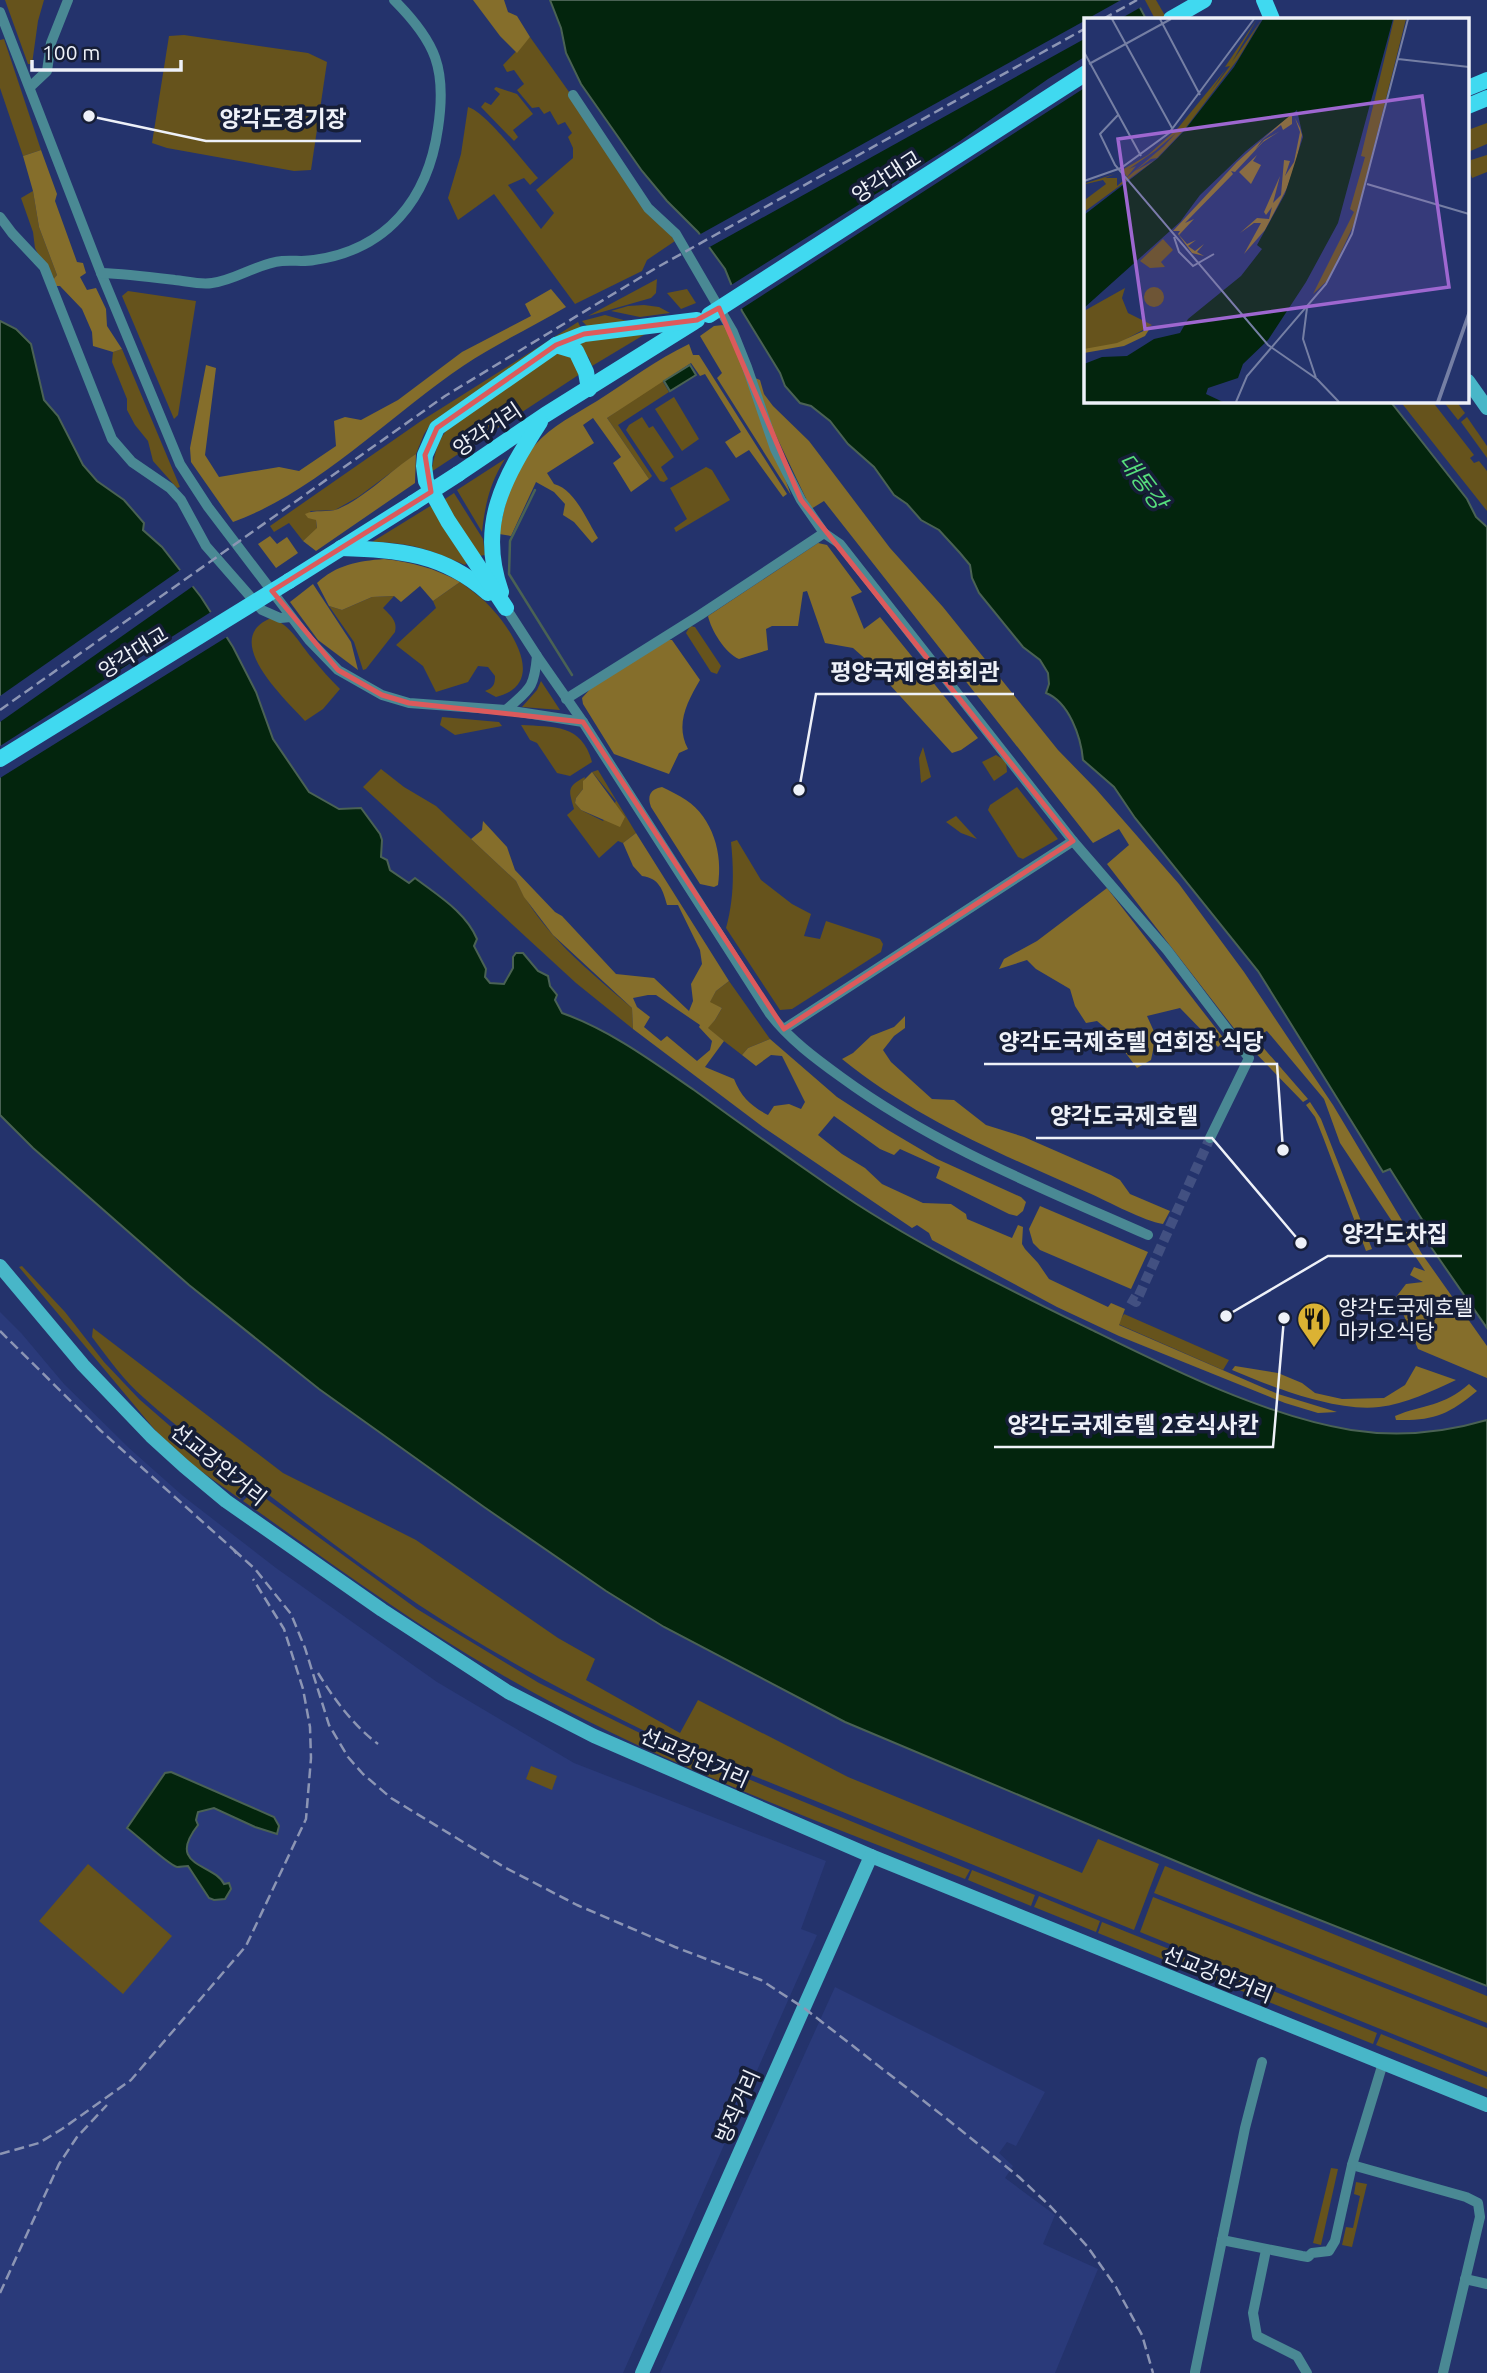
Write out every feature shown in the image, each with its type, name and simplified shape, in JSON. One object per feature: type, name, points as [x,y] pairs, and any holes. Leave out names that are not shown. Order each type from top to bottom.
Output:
[{"type":"main road","points":[[1173,18],[1204,0]]},
{"type":"main road","points":[[1264,0],[1272,18]]},
{"type":"main road","name":"양각대교","points":[[703,317],[1084,74]]},
{"type":"main road","points":[[1470,87],[1487,80]]},
{"type":"main road","points":[[1470,105],[1487,98]]},
{"type":"main road","points":[[506,608],[426,481],[425,455],[437,428],[556,345],[584,334],[703,317]]},
{"type":"main road","name":"양각거리","points":[[289,581],[458,474],[545,415],[703,317]]},
{"type":"main road","points":[[556,345],[576,351],[586,372],[589,388]]},
{"type":"main road","points":[[1470,384],[1487,408]]},
{"type":"main road","points":[[506,608],[496,579],[492,555],[492,525],[496,500],[520,453],[545,415]]},
{"type":"main road","points":[[341,548],[414,554],[437,560],[471,578],[506,608]]},
{"type":"main road","name":"양각대교","points":[[0,760],[289,581]]},
{"type":"main road","name":"선교강안거리","points":[[0,1266],[83,1365],[151,1436],[184,1466],[226,1501],[382,1610],[508,1692],[594,1736],[871,1857],[1487,2105]]},
{"type":"main road","name":"방직거리","points":[[642,2373],[871,1857]]},
{"type":"street","points":[[30,87],[47,71],[51,43],[68,0]]},
{"type":"street","points":[[101,273],[210,284],[279,261],[313,261],[347,253],[390,229],[410,205],[426,176],[436,144],[441,108],[439,70],[433,48],[417,24],[394,0]]},
{"type":"street","points":[[0,12],[101,273],[180,464],[208,507],[309,640],[338,670],[382,695],[409,703],[506,710],[583,722]]},
{"type":"street","points":[[573,95],[648,208],[676,234],[733,332],[775,449],[801,500],[824,533],[840,544],[1073,841],[1167,950],[1249,1058],[1210,1138]]},
{"type":"street","points":[[0,217],[44,267],[112,439],[132,462],[170,488],[181,500],[206,546],[262,610],[280,618],[292,617]]},
{"type":"street","points":[[566,699],[824,533]]},
{"type":"street","points":[[506,608],[583,722],[770,1014],[783,1029],[865,1094],[934,1138],[1148,1235]]},
{"type":"street","points":[[506,710],[526,694],[533,684],[537,656]]},
{"type":"street","points":[[783,1029],[1073,841]]},
{"type":"street","points":[[1195,2372],[1245,2129],[1262,2062]]},
{"type":"street","points":[[1222,2240],[1308,2257],[1312,2253],[1329,2250],[1335,2241],[1352,2165],[1383,2063]]},
{"type":"street","points":[[1352,2165],[1466,2197],[1478,2203],[1480,2217],[1443,2373]]},
{"type":"street","points":[[1266,2250],[1253,2313],[1257,2336],[1297,2356],[1307,2373]]},
{"type":"street","points":[[1465,2279],[1487,2284]]},
{"type":"highlighted area","points":[[719,308],[801,500],[1073,841],[784,1029],[583,722],[409,703],[382,695],[338,670],[272,591],[431,492],[425,455],[437,428],[556,345],[584,334],[697,320]]},
{"type":"shaded area","points":[[5,0],[44,0],[32,64],[28,64]]},
{"type":"shaded area","points":[[473,0],[504,0],[508,12],[517,16],[530,37],[517,53],[500,36]]},
{"type":"shaded area","points":[[1145,0],[1156,0],[1166,18],[1154,18]]},
{"type":"shaded area","points":[[184,35],[308,53],[327,62],[311,170],[294,171],[152,143],[169,36]]},
{"type":"shaded area","points":[[530,37],[675,241],[647,260],[642,271],[575,304],[494,194],[458,220],[448,198],[461,154],[468,107],[494,127],[538,178],[530,185],[524,178],[508,185],[541,229],[554,213],[536,190],[573,158],[573,148],[568,137],[572,133],[565,122],[558,125],[550,111],[544,114],[539,107],[532,108],[517,90],[524,84],[514,70],[507,72],[503,65]]},
{"type":"shaded area","points":[[4,39],[41,150],[23,156],[0,88],[0,40]]},
{"type":"shaded area","points":[[496,87],[517,94],[533,114],[513,130],[518,137],[514,141],[481,107],[485,102],[491,105],[500,94],[494,89]]},
{"type":"shaded area","points":[[1487,123],[1487,144],[1470,151],[1470,129]]},
{"type":"shaded area","points":[[41,150],[57,194],[55,201],[77,262],[83,263],[86,273],[80,277],[87,290],[96,288],[106,309],[107,326],[122,349],[113,352],[93,346],[92,332],[82,309],[52,281],[57,275],[39,227],[23,156]]},
{"type":"shaded area","points":[[1487,155],[1487,172],[1472,178],[1471,160]]},
{"type":"shaded area","points":[[33,191],[39,227],[57,275],[52,281],[35,248],[33,232],[21,198]]},
{"type":"shaded area","points":[[657,279],[656,293],[651,298],[588,316]]},
{"type":"shaded area","points":[[551,289],[566,307],[463,366],[324,472],[264,508],[233,522],[191,462],[190,448],[206,365],[216,368],[205,455],[219,477],[279,467],[299,471],[336,446],[334,421],[345,417],[361,420],[398,400],[462,352],[531,316],[525,304]]},
{"type":"shaded area","points":[[687,289],[696,303],[681,309],[667,293]]},
{"type":"shaded area","points":[[128,291],[196,301],[178,415],[174,419],[122,296]]},
{"type":"shaded area","points":[[628,306],[659,307],[670,313],[640,317],[611,311]]},
{"type":"shaded area","points":[[605,315],[627,321],[588,327],[582,321]]},
{"type":"shaded area","points":[[578,322],[582,330],[539,349],[432,422],[416,454],[358,497],[335,510],[310,511],[316,520],[317,529],[303,541],[289,523],[274,532],[270,526],[421,421]]},
{"type":"shaded area","points":[[723,325],[733,336],[791,495],[717,378],[722,373],[700,336],[714,326]]},
{"type":"shaded area","points":[[652,330],[592,366],[578,345],[581,341]]},
{"type":"shaded area","points":[[689,344],[693,355],[699,355],[787,494],[783,497],[749,450],[736,458],[725,442],[741,432],[705,374],[700,376],[691,363],[607,418],[649,479],[631,492],[613,463],[621,457],[593,418],[583,425],[594,443],[547,473],[554,484],[574,499],[598,538],[592,543],[574,522],[563,515],[565,504],[554,492],[536,482],[511,536],[499,534],[515,476],[527,454],[541,438]]},
{"type":"shaded area","points":[[122,349],[180,487],[177,488],[153,461],[148,441],[127,410],[127,399],[112,362],[113,352]]},
{"type":"shaded area","points":[[559,352],[570,356],[580,374],[431,472],[439,442],[450,426]]},
{"type":"shaded area","points":[[755,378],[760,380],[764,394],[773,406],[809,441],[890,548],[943,607],[1058,750],[1179,884],[1244,972],[1333,1105],[1422,1254],[1487,1346],[1487,1378],[1418,1349],[1396,1297],[1406,1284],[1423,1282],[1410,1275],[1414,1267],[1425,1271],[1340,1143],[1324,1099],[1267,1031],[1254,1037],[1308,1099],[1303,1102],[1243,1040],[1107,864],[1129,845],[1119,829],[1093,843],[824,501],[811,509],[771,425]]},
{"type":"shaded area","points":[[662,380],[669,392],[618,425],[652,476],[649,479],[607,418]]},
{"type":"shaded area","points":[[674,397],[699,439],[682,451],[655,409]]},
{"type":"shaded area","points":[[1401,402],[1433,402],[1474,455],[1470,458],[1474,463],[1479,461],[1487,471],[1487,511]]},
{"type":"shaded area","points":[[1444,402],[1457,402],[1465,413],[1458,420]]},
{"type":"shaded area","points":[[642,417],[649,428],[653,426],[674,457],[661,467],[668,479],[664,482],[660,481],[626,430]]},
{"type":"shaded area","points":[[1467,417],[1487,446],[1487,458],[1461,422]]},
{"type":"shaded area","points":[[416,454],[415,483],[316,551],[303,541],[317,528],[316,520],[305,514],[334,510],[348,504]]},
{"type":"shaded area","points":[[505,459],[489,494],[482,532],[457,490]]},
{"type":"shaded area","points":[[706,467],[712,470],[730,500],[676,532],[674,528],[687,519],[670,488]]},
{"type":"shaded area","points":[[454,493],[483,539],[485,555],[479,556],[442,501]]},
{"type":"shaded area","points":[[432,505],[467,563],[465,565],[420,548],[372,542]]},
{"type":"shaded area","points":[[270,536],[277,544],[287,537],[298,553],[276,568],[258,544]]},
{"type":"shaded area","points":[[818,543],[827,545],[862,592],[851,597],[864,629],[880,617],[978,738],[952,753],[853,648],[825,643],[807,591],[803,592],[798,626],[772,626],[766,629],[768,650],[739,659],[724,646],[715,634],[708,616]]},
{"type":"shaded area","points":[[384,559],[423,566],[460,582],[433,601],[420,586],[401,602],[394,596],[372,597],[342,610],[329,606],[317,583],[324,577],[348,565]]},
{"type":"shaded area","points":[[460,582],[486,602],[501,620],[522,658],[520,682],[511,691],[496,697],[485,691],[493,686],[495,676],[488,667],[478,666],[468,682],[436,692],[423,666],[396,645],[436,608],[433,601]]},
{"type":"shaded area","points":[[313,584],[351,642],[358,670],[318,640],[290,602]]},
{"type":"shaded area","points":[[394,596],[383,608],[394,621],[395,632],[363,670],[354,642],[329,606],[342,610],[372,597]]},
{"type":"shaded area","points":[[271,618],[289,630],[340,689],[323,709],[305,721],[272,685],[254,654],[252,640],[257,628]]},
{"type":"shaded area","points":[[690,626],[695,627],[721,666],[717,674],[711,672],[686,633]]},
{"type":"shaded area","points":[[667,640],[672,640],[700,680],[684,714],[684,740],[688,749],[679,753],[669,774],[614,754],[583,704],[582,698],[593,686]]},
{"type":"shaded area","points":[[541,681],[560,710],[522,707]]},
{"type":"shaded area","points":[[442,717],[499,722],[502,726],[455,735],[440,725]]},
{"type":"shaded area","points":[[521,725],[555,728],[574,734],[581,740],[592,762],[570,776],[557,773]]},
{"type":"shaded area","points":[[923,747],[931,777],[921,783],[919,758]]},
{"type":"shaded area","points":[[996,755],[1006,761],[1007,772],[994,781],[982,762]]},
{"type":"shaded area","points":[[381,769],[436,806],[516,881],[526,900],[552,934],[632,1008],[633,1029],[576,983],[363,787]]},
{"type":"shaded area","points":[[598,770],[636,833],[623,843],[618,841],[599,858],[567,815],[574,809],[570,790],[585,777],[583,789],[575,803],[581,810],[603,821],[616,801],[592,772]]},
{"type":"shaded area","points":[[592,772],[625,817],[620,827],[581,810],[575,803],[583,789],[583,781]]},
{"type":"shaded area","points":[[662,787],[695,808],[709,827],[719,861],[718,885],[714,887],[700,884],[651,807],[650,794]]},
{"type":"shaded area","points":[[1017,787],[1058,839],[1023,859],[1018,857],[988,810],[990,805]]},
{"type":"shaded area","points":[[956,816],[977,839],[961,833],[946,822]]},
{"type":"shaded area","points":[[483,821],[507,847],[515,870],[616,974],[654,978],[689,1011],[693,1001],[691,984],[702,964],[700,950],[678,905],[667,905],[656,882],[642,876],[633,866],[623,843],[636,833],[729,981],[716,991],[710,1002],[722,1008],[708,1028],[724,1041],[705,1067],[734,1079],[747,1100],[768,1115],[774,1106],[789,1104],[801,1109],[805,1102],[782,1056],[771,1055],[756,1066],[742,1055],[748,1048],[770,1039],[837,1097],[888,1130],[937,1159],[1021,1197],[1026,1202],[1023,1211],[1017,1216],[1009,1214],[936,1178],[940,1167],[900,1149],[894,1155],[880,1149],[834,1116],[818,1135],[865,1168],[882,1184],[923,1203],[951,1204],[966,1214],[967,1219],[1012,1238],[1018,1225],[1023,1227],[1022,1244],[1049,1279],[1108,1307],[1111,1303],[1125,1309],[1119,1325],[1278,1394],[1337,1412],[1318,1413],[1285,1403],[1119,1336],[1057,1307],[932,1240],[929,1233],[917,1225],[912,1228],[763,1127],[633,1029],[632,1008],[553,935],[524,897],[516,881],[471,839],[482,830]],"holes":[[[656,995],[700,1025],[712,1041],[710,1050],[697,1061],[667,1036],[661,1041],[644,1027],[650,1017],[637,1007],[633,998]]]},
{"type":"shaded area","points":[[737,840],[761,880],[792,904],[811,914],[804,936],[820,939],[826,921],[880,939],[883,944],[881,952],[792,1009],[780,1010],[726,928],[733,885],[731,842]]},
{"type":"shaded area","points":[[1107,888],[1225,1040],[1218,1047],[1180,1008],[1147,1016],[1156,1036],[1151,1060],[1137,1068],[1109,1031],[1097,1021],[1086,1023],[1075,1006],[1070,989],[1036,969],[1027,960],[999,969],[1004,959],[1037,941]]},
{"type":"shaded area","points":[[729,981],[770,1039],[748,1048],[742,1055],[707,1028],[722,1008],[709,1003],[716,991]]},
{"type":"shaded area","points":[[905,1016],[905,1028],[894,1036],[883,1050],[891,1062],[932,1099],[954,1100],[986,1125],[1024,1137],[1111,1175],[1120,1180],[1130,1194],[1170,1211],[1163,1224],[1126,1211],[961,1134],[900,1100],[842,1059],[853,1053],[871,1036],[894,1027]]},
{"type":"shaded area","points":[[1310,1102],[1321,1119],[1372,1249],[1366,1251],[1315,1117],[1306,1105]]},
{"type":"shaded area","points":[[1040,1206],[1148,1252],[1131,1289],[1040,1250],[1033,1243],[1029,1229]]},
{"type":"shaded area","points":[[22,1266],[139,1399],[250,1487],[240,1499],[184,1459],[155,1430],[19,1267]]},
{"type":"shaded area","points":[[0,1312],[64,1384],[183,1496],[276,1568],[437,1682],[574,1763],[826,1861],[801,1929],[817,1935],[623,2373],[0,2373]]},
{"type":"shaded area","points":[[1124,1314],[1229,1360],[1223,1370],[1118,1324]]},
{"type":"shaded area","points":[[93,1328],[283,1473],[416,1540],[558,1638],[595,1659],[586,1680],[680,1733],[698,1700],[848,1777],[1082,1873],[1098,1839],[1159,1864],[1134,1930],[660,1738],[507,1659],[448,1624],[380,1578],[173,1423],[123,1377],[92,1337]]},
{"type":"shaded area","points":[[1235,1366],[1278,1373],[1302,1383],[1315,1393],[1342,1399],[1384,1398],[1405,1385],[1416,1366],[1456,1380],[1399,1403],[1362,1408],[1324,1402],[1285,1390],[1232,1370]]},
{"type":"shaded area","points":[[1469,1384],[1477,1391],[1440,1415],[1396,1420],[1395,1416],[1442,1401]]},
{"type":"shaded area","points":[[254,1490],[417,1609],[539,1683],[658,1742],[970,1870],[965,1879],[787,1809],[670,1760],[555,1704],[433,1633],[243,1501]]},
{"type":"shaded area","points":[[531,1766],[557,1776],[552,1790],[526,1779]]},
{"type":"shaded area","points":[[88,1864],[172,1936],[123,1994],[39,1921]]},
{"type":"shaded area","points":[[1165,1866],[1487,1996],[1487,2023],[1154,1893]]},
{"type":"shaded area","points":[[972,1870],[1035,1895],[1031,1906],[968,1880]]},
{"type":"shaded area","points":[[1039,1896],[1100,1921],[1096,1932],[1034,1907]]},
{"type":"shaded area","points":[[1153,1897],[1487,2028],[1487,2072],[1140,1932]]},
{"type":"shaded area","points":[[1102,1922],[1377,2033],[1373,2044],[1098,1933]]},
{"type":"shaded area","points":[[835,1987],[1045,2092],[1016,2146],[1007,2142],[999,2153],[1013,2166],[1005,2178],[1055,2215],[1043,2244],[1098,2269],[1055,2373],[660,2373]]},
{"type":"shaded area","points":[[1381,2034],[1487,2077],[1487,2089],[1376,2045]]},
{"type":"shaded area","points":[[1331,2168],[1338,2169],[1321,2245],[1313,2243]]},
{"type":"shaded area","points":[[1356,2182],[1367,2184],[1352,2247],[1342,2245],[1346,2227],[1353,2228],[1360,2196],[1354,2194]]},
{"type":"water","name":"대동강","points":[[550,0],[1136,0],[1145,18],[1084,18],[1084,402],[1391,402],[1467,499],[1476,517],[1487,527],[1487,1328],[1424,1237],[1430,1232],[1390,1169],[1383,1172],[1258,971],[1135,818],[1114,787],[1083,760],[1080,741],[1072,721],[1061,704],[1046,693],[1048,673],[1040,660],[1023,647],[979,593],[970,565],[939,530],[921,520],[907,504],[894,495],[874,467],[848,444],[830,421],[811,406],[800,403],[785,386],[780,373],[742,311],[725,269],[698,232],[642,171],[581,84],[566,53],[561,28]]},
{"type":"water","points":[[0,321],[16,329],[31,344],[44,400],[58,416],[83,465],[97,481],[124,500],[144,523],[143,530],[162,547],[201,597],[233,647],[256,692],[273,739],[309,792],[339,809],[361,808],[380,834],[381,857],[387,860],[390,870],[409,883],[415,878],[466,920],[477,939],[474,946],[486,969],[485,977],[490,983],[504,984],[513,968],[513,957],[516,953],[523,953],[538,971],[548,976],[562,1013],[597,1028],[646,1057],[860,1206],[993,1281],[1188,1376],[1286,1414],[1351,1430],[1419,1432],[1454,1428],[1487,1420],[1487,1986],[1254,1894],[845,1722],[664,1627],[606,1591],[484,1507],[319,1389],[189,1285],[33,1148],[0,1115]]},
{"type":"water","points":[[690,365],[696,375],[670,391],[664,381]]},
{"type":"water","points":[[171,1772],[274,1817],[279,1826],[277,1834],[214,1808],[198,1812],[198,1825],[189,1839],[187,1849],[189,1857],[219,1877],[224,1884],[229,1883],[231,1889],[225,1899],[209,1898],[188,1866],[173,1865],[127,1828],[165,1773]]},
{"type":"pier","points":[[1121,0],[1140,0],[1143,6],[1122,18],[1089,18]]},
{"type":"pier","points":[[1084,21],[1084,39],[706,249],[697,236]]},
{"type":"pier","points":[[1084,57],[1084,88],[738,311],[728,287],[960,141],[1048,79]]},
{"type":"pier","points":[[183,568],[196,584],[0,722],[0,696]]},
{"type":"pier","points":[[214,610],[230,635],[0,778],[0,746]]},
{"type":"waterway","points":[[535,490],[510,541],[509,574],[572,675]]},
{"type":"tunnel","points":[[1129,1298],[1136,1302],[1210,1138]]},
{"type":"railway","points":[[1105,18],[1137,0]]},
{"type":"railway","points":[[0,710],[445,396],[656,268],[1084,29]]},
{"type":"railway","points":[[0,1331],[100,1430],[238,1556]]},
{"type":"railway","points":[[234,1550],[255,1569],[291,1614],[305,1648],[329,1725],[348,1757],[363,1774],[391,1798],[504,1867],[577,1905],[761,1980],[804,2008],[1019,2177],[1051,2207],[1087,2246],[1116,2287],[1142,2335],[1153,2373]]},
{"type":"railway","points":[[0,2154],[39,2143],[131,2080],[246,1946],[306,1819],[311,1758],[310,1727],[303,1689],[284,1629],[253,1579]]},
{"type":"railway","points":[[318,1673],[360,1729],[378,1744]]},
{"type":"railway","points":[[0,2293],[59,2164],[77,2137],[107,2105]]},
{"type":"place","name":"양각도경기장","points":[[89,116]]},
{"type":"place","name":"평양국제영화회관","points":[[799,790]]},
{"type":"place","name":"양각도국제호텔 연회장 식당","points":[[1283,1150]]},
{"type":"place","name":"양각도국제호텔","points":[[1301,1243]]},
{"type":"place","name":"양각도차집","points":[[1226,1316]]},
{"type":"place","name":"양각도국제호텔 2호식사칸","points":[[1284,1318]]},
{"type":"place","name":"양각도국제호텔 마카오식당","points":[[1314,1349]]}]
